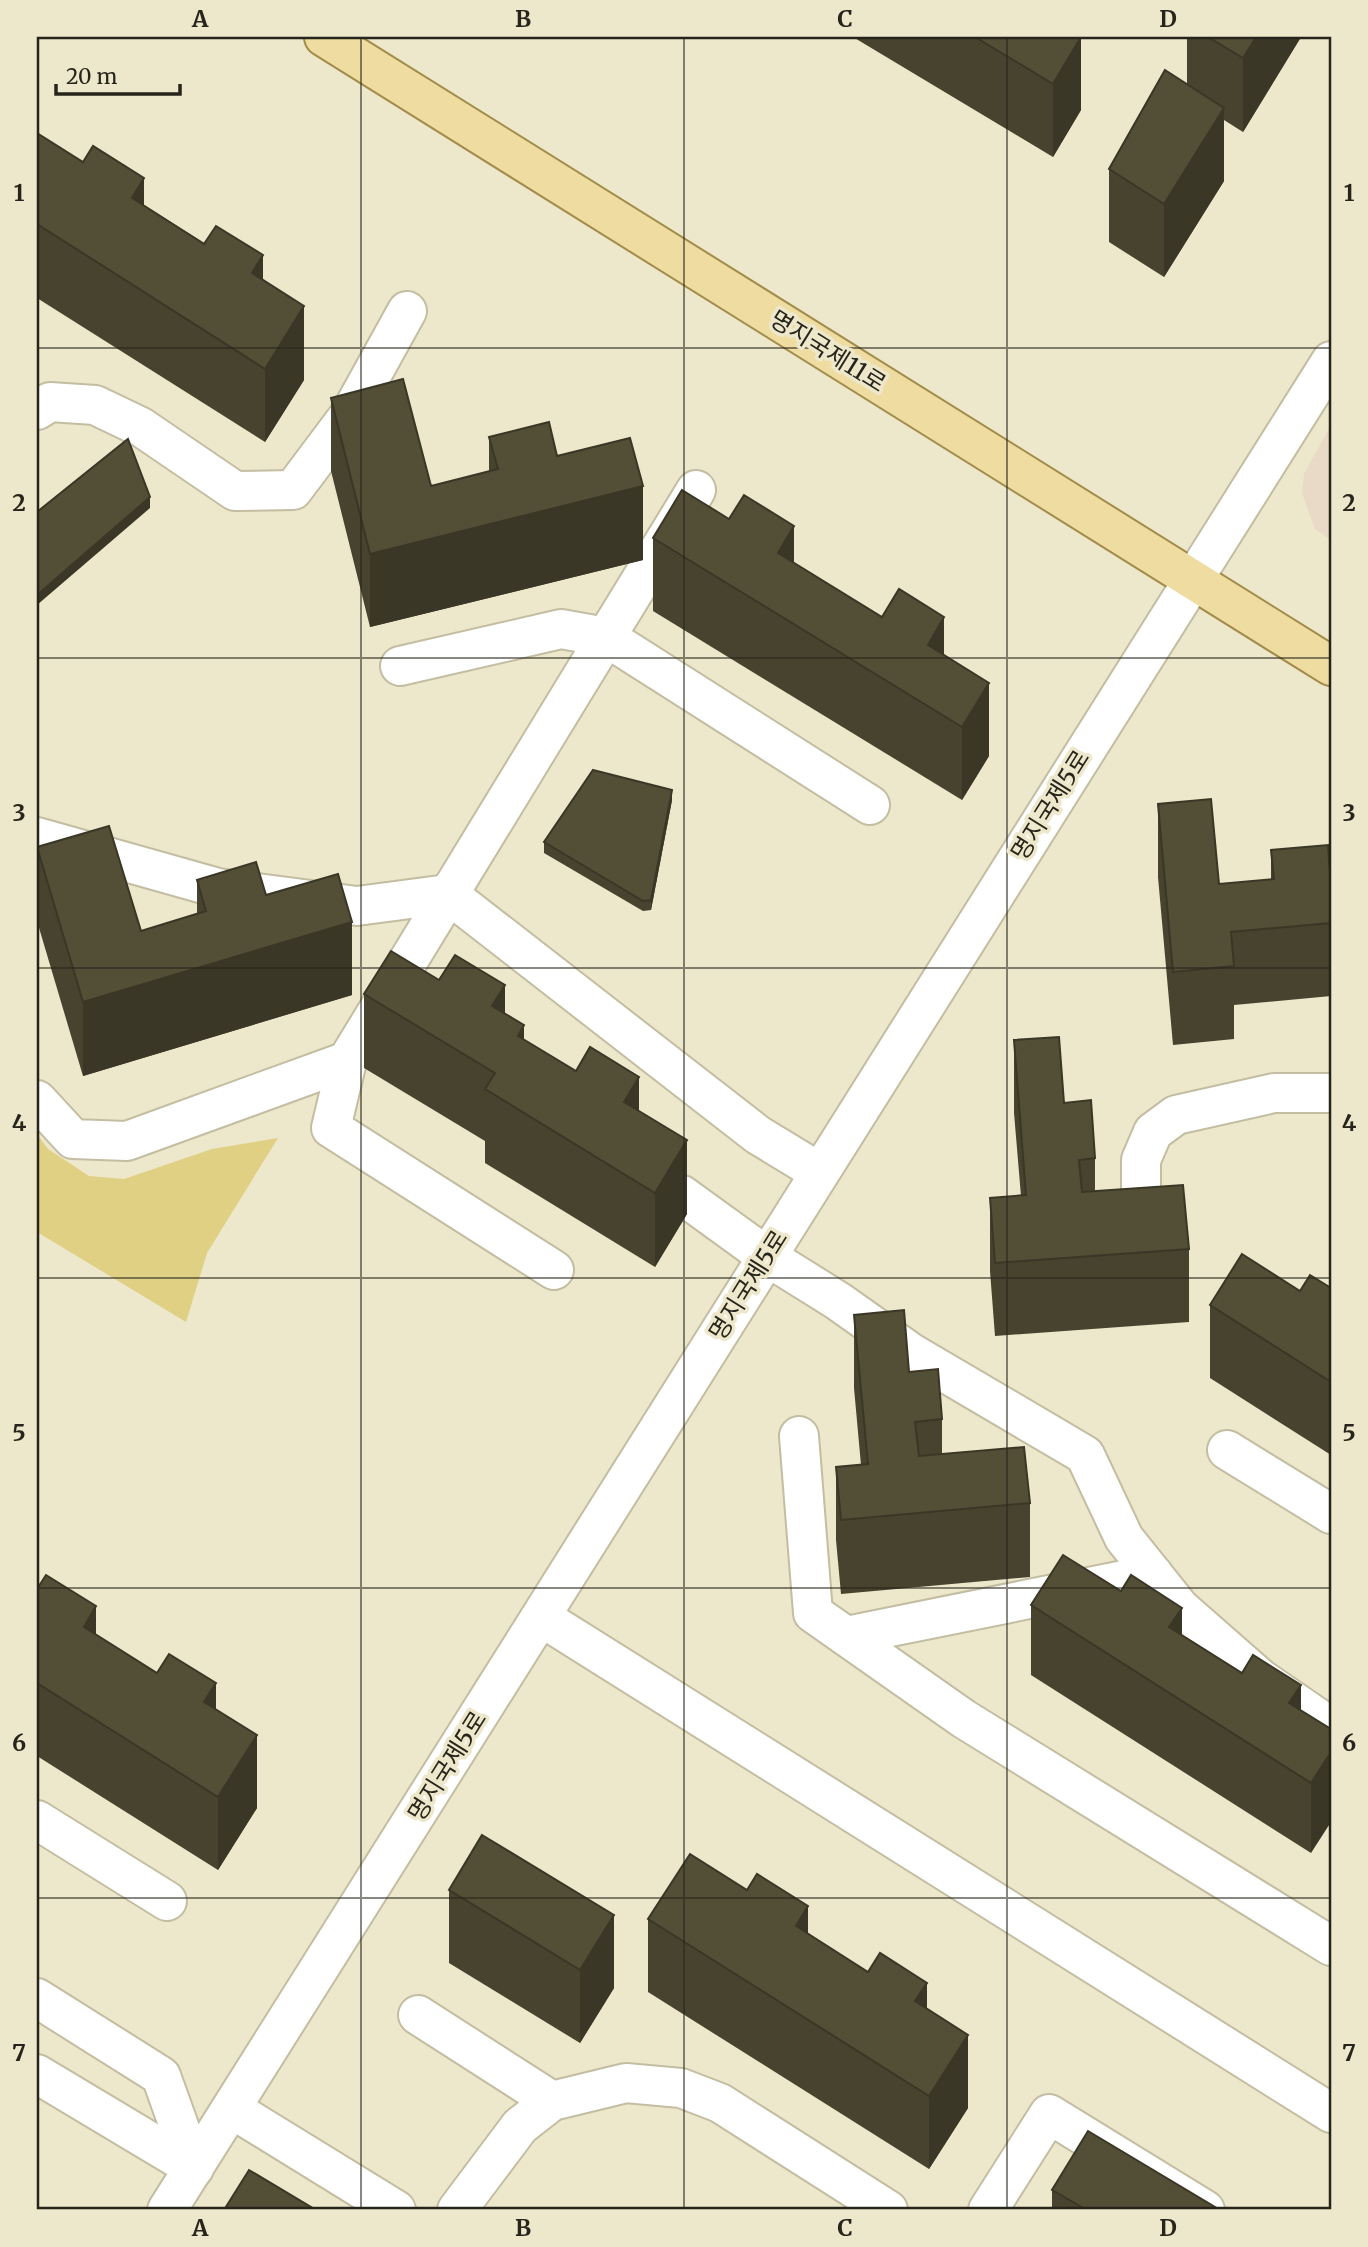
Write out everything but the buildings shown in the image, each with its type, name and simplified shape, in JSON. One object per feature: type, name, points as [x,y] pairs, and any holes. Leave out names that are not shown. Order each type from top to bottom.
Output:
[{"type":"main road","name":"명지국제11로","points":[[324,37],[1331,666]]},
{"type":"street","points":[[37,410],[50,402],[95,405],[141,427],[234,491],[293,490],[350,414],[407,311]]},
{"type":"street","name":"명지국제5로","points":[[167,2210],[1331,361]]},
{"type":"street","points":[[554,1270],[331,1128],[346,1062],[696,490]]},
{"type":"street","points":[[400,666],[561,629],[606,637],[870,805]]},
{"type":"street","points":[[41,850],[218,888],[357,906],[449,894],[758,1135],[819,1172]]},
{"type":"street","points":[[37,1100],[72,1139],[127,1141],[346,1062]]},
{"type":"street","points":[[1155,1243],[1141,1203],[1141,1160],[1153,1132],[1176,1115],[1274,1093],[1331,1093]]},
{"type":"street","points":[[682,1195],[766,1256],[838,1301],[910,1353],[1085,1455],[1124,1538],[1180,1608],[1261,1679],[1331,1727]]},
{"type":"street","points":[[799,1436],[813,1614],[964,1719],[1331,1946]]},
{"type":"street","points":[[1227,1450],[1331,1514]]},
{"type":"street","points":[[845,1636],[1153,1574]]},
{"type":"street","points":[[541,1617],[1331,2113]]},
{"type":"street","points":[[37,1820],[167,1901]]},
{"type":"street","points":[[37,1998],[161,2076],[194,2168]]},
{"type":"street","points":[[418,2015],[552,2101]]},
{"type":"street","points":[[37,2074],[194,2168]]},
{"type":"street","points":[[457,2210],[520,2126],[552,2101],[626,2083],[681,2088],[720,2103],[888,2210]]},
{"type":"street","points":[[232,2109],[396,2210]]},
{"type":"street","points":[[988,2210],[1049,2114],[1205,2210]]},
{"type":"shaded area","points":[[1331,425],[1331,540],[1315,529],[1302,493],[1304,474]]},
{"type":"shaded area","points":[[37,1134],[48,1149],[89,1176],[124,1179],[212,1149],[278,1138],[207,1253],[186,1322],[37,1232]]}]
